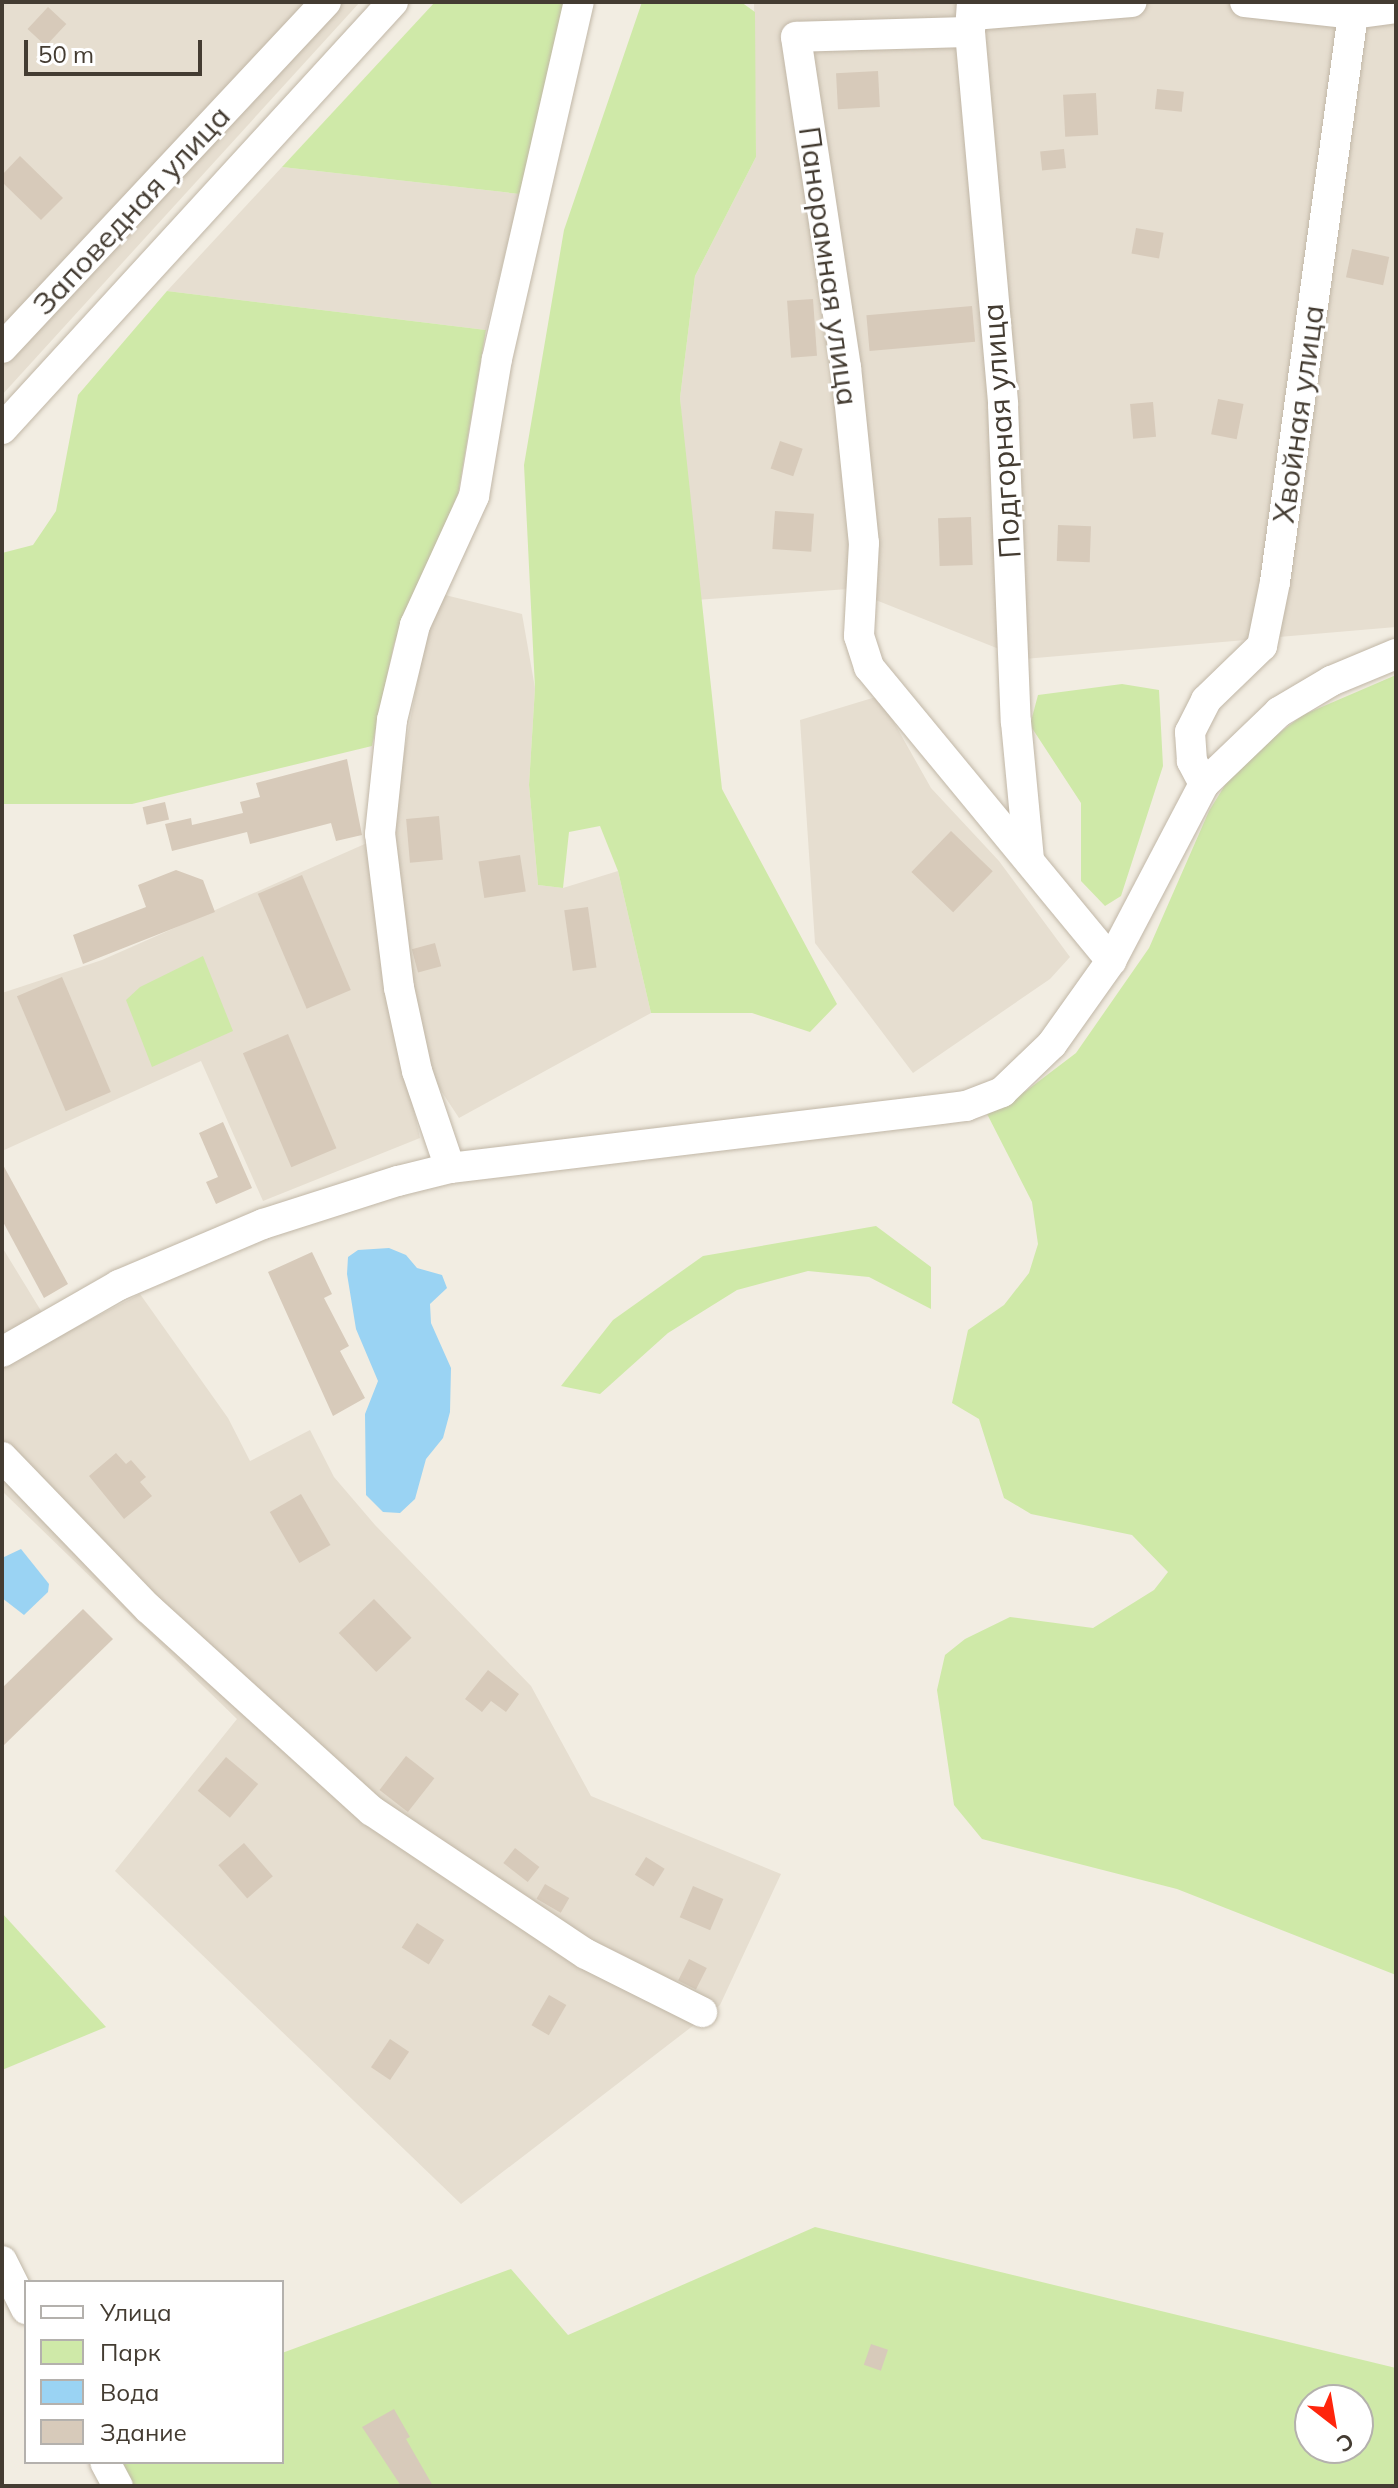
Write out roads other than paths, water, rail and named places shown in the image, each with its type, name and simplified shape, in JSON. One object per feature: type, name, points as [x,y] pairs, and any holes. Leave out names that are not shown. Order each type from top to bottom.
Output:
[{"type":"street","name":"Заповедная улица","points":[[2,348],[326,2]]},
{"type":"street","points":[[2,429],[393,2]]},
{"type":"street","points":[[450,1168],[417,1071],[399,988],[380,834],[391,734],[415,625],[474,496],[497,359],[579,2]]},
{"type":"street","points":[[971,16],[1131,2]]},
{"type":"street","points":[[1245,2],[1353,14],[1396,8]]},
{"type":"street","name":"Хвойная улица","points":[[1204,784],[1192,761],[1190,732],[1206,700],[1262,646],[1275,582],[1353,14]]},
{"type":"street","name":"Панорамная улица","points":[[971,16],[796,37],[846,367],[864,543],[859,636],[869,667],[1029,860]]},
{"type":"street","name":"Подгорная улица","points":[[971,16],[1003,405],[1016,722],[1029,860]]},
{"type":"street","points":[[2,1352],[106,1292],[263,1224],[450,1168],[966,1106],[1002,1092],[1052,1044],[1111,961],[1204,784],[1279,712],[1331,681],[1396,654]]},
{"type":"street","points":[[1029,860],[1111,961]]},
{"type":"street","points":[[2,1457],[149,1609],[372,1811],[586,1954],[702,2012]]},
{"type":"street","points":[[2,2261],[24,2305]]},
{"type":"street","points":[[106,2464],[118,2486]]},
{"type":"water","points":[[389,1248],[406,1255],[417,1268],[442,1275],[447,1288],[430,1304],[431,1323],[451,1368],[450,1412],[443,1438],[426,1459],[415,1499],[400,1513],[383,1512],[366,1495],[365,1414],[378,1381],[356,1329],[347,1274],[348,1257],[358,1250]]},
{"type":"water","points":[[21,1549],[49,1584],[48,1592],[24,1615],[2,1598],[2,1558]]}]
